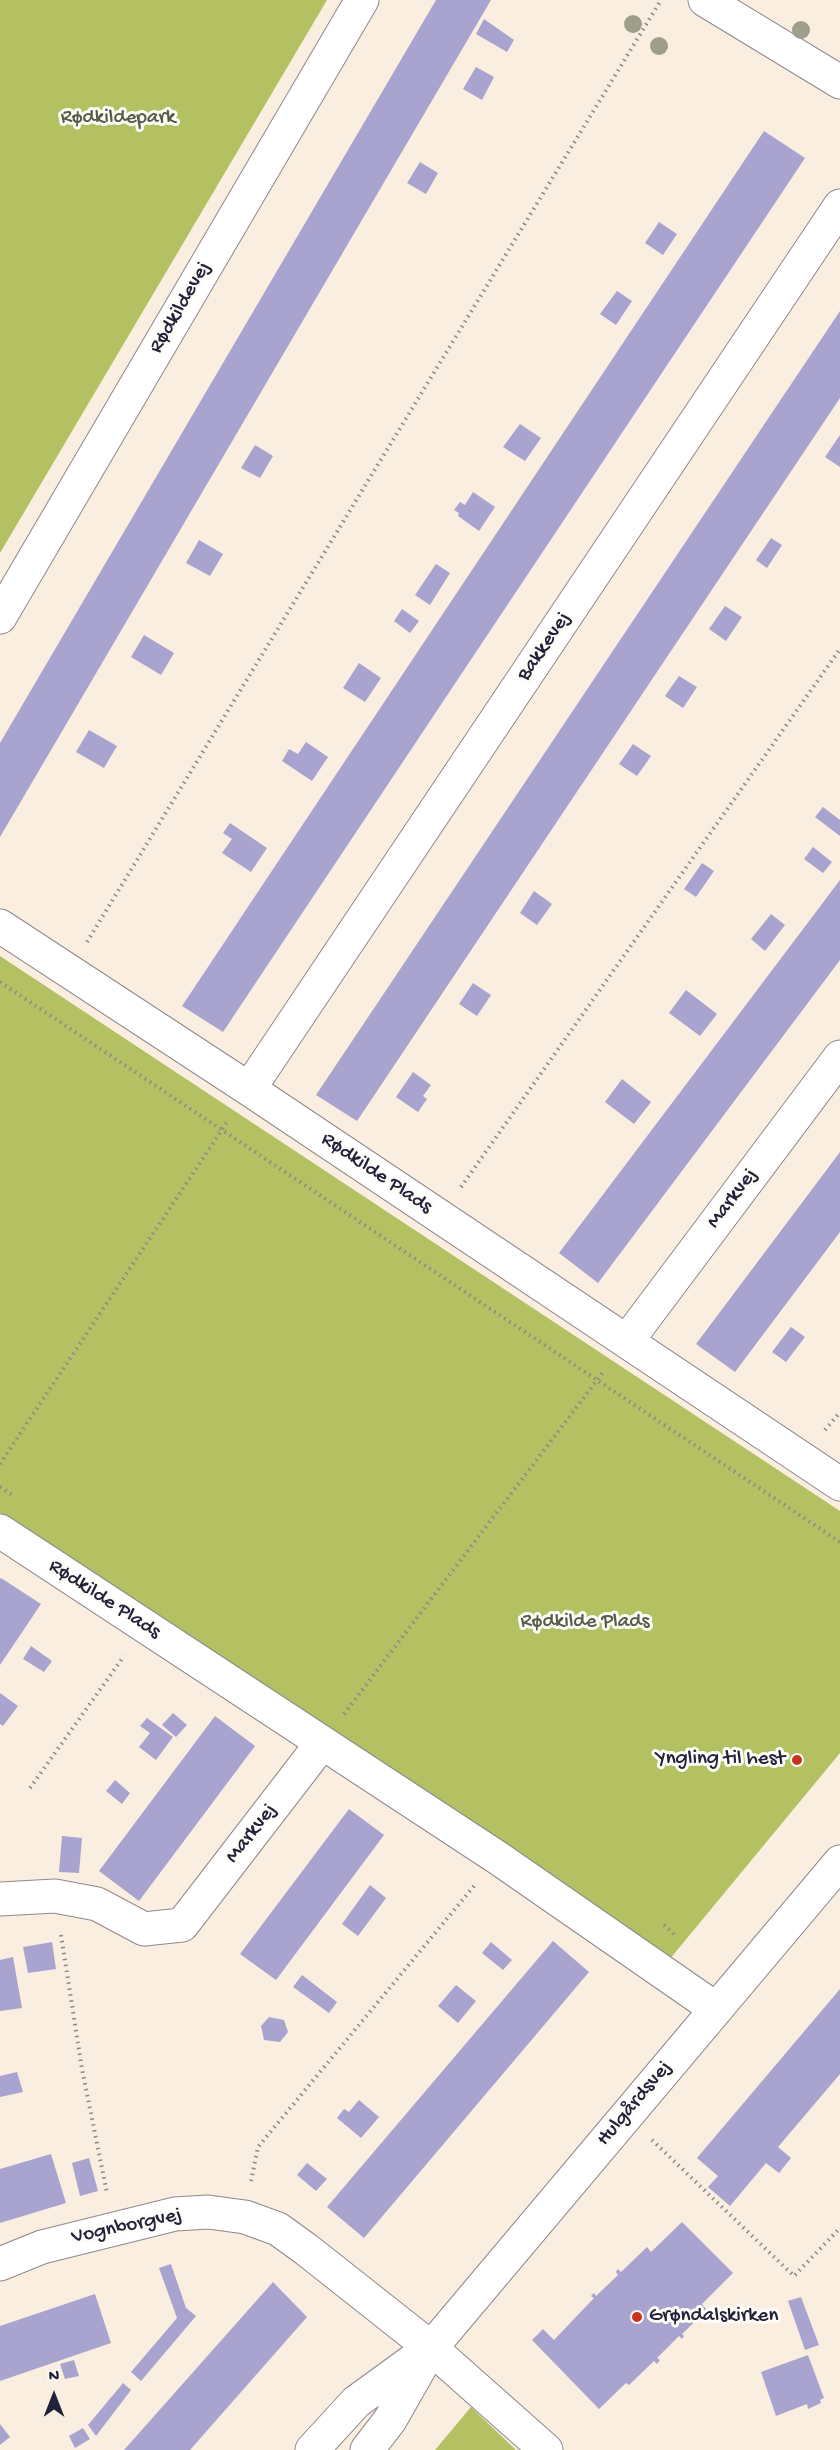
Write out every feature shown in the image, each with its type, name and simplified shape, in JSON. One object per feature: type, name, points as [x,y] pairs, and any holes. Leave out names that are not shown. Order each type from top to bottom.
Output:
[{"type":"street","name":"Rødkildevej","points":[[0,617],[362,0]]},
{"type":"street","points":[[705,0],[840,82]]},
{"type":"street","name":"Bakkevej","points":[[249,1089],[840,206]]},
{"type":"street","name":"Rødkilde Plads","points":[[0,926],[249,1089],[840,1484]]},
{"type":"street","name":"Markvej","points":[[627,1341],[840,1057]]},
{"type":"street","name":"Rødkilde Plads","points":[[0,1531],[498,1858],[716,2009]]},
{"type":"street","name":"Markvej","points":[[55,1896],[97,1904],[144,1929],[182,1925],[322,1743]]},
{"type":"street","name":"Hulgårdsvej","points":[[367,2450],[390,2420],[431,2348],[625,2114],[840,1862]]},
{"type":"street","points":[[0,1899],[55,1896]]},
{"type":"street","name":"Vognborgvej","points":[[0,2264],[42,2247],[175,2214],[208,2212],[245,2217],[278,2229],[431,2348],[546,2450]]},
{"type":"street","name":"Hulgårdsvej","points":[[312,2450],[356,2402],[431,2348]]},
{"type":"path","points":[[70,971],[661,0]]},
{"type":"path","points":[[440,1217],[840,649]]},
{"type":"path","points":[[0,982],[840,1542]]},
{"type":"path","points":[[0,1464],[249,1089]]},
{"type":"path","points":[[322,1743],[627,1341]]},
{"type":"path","points":[[30,1788],[146,1627]]},
{"type":"path","points":[[245,2217],[258,2147],[498,1858]]},
{"type":"path","points":[[55,1896],[82,2069],[113,2228]]},
{"type":"path","points":[[625,2114],[794,2276],[840,2228]]},
{"type":"green space","name":"Rødkildepark","points":[[0,0],[327,0],[0,553]]},
{"type":"green space","name":"Rødkilde Plads","points":[[0,956],[840,1511],[840,1753],[669,1960],[0,1513]]},
{"type":"green space","points":[[471,2407],[516,2450],[435,2450]]},
{"type":"building","points":[[436,0],[491,0],[0,837],[0,743]]},
{"type":"building","points":[[484,19],[514,40],[507,52],[476,34]]},
{"type":"building","points":[[476,67],[494,77],[482,100],[463,89]]},
{"type":"building","points":[[764,131],[805,158],[223,1032],[182,1006]]},
{"type":"building","points":[[420,162],[438,173],[426,194],[407,183]]},
{"type":"building","points":[[659,222],[677,234],[663,255],[645,243]]},
{"type":"building","points":[[617,291],[632,301],[616,325],[600,314]]},
{"type":"building","points":[[840,311],[840,398],[357,1121],[316,1095]]},
{"type":"building","points":[[520,424],[541,438],[525,461],[503,447]]},
{"type":"building","points":[[840,435],[840,467],[825,457]]},
{"type":"building","points":[[255,445],[273,456],[260,478],[241,468]]},
{"type":"building","points":[[473,492],[495,507],[479,531],[458,516],[459,513],[454,510],[460,502],[465,505]]},
{"type":"building","points":[[771,538],[782,545],[767,568],[756,560]]},
{"type":"building","points":[[199,540],[223,554],[210,576],[186,563]]},
{"type":"building","points":[[436,564],[450,573],[430,605],[415,595]]},
{"type":"building","points":[[725,606],[742,617],[726,641],[709,629]]},
{"type":"building","points":[[402,609],[419,621],[410,633],[394,621]]},
{"type":"building","points":[[144,635],[174,653],[161,675],[131,657]]},
{"type":"building","points":[[359,663],[381,678],[365,702],[343,688]]},
{"type":"building","points":[[679,676],[697,687],[683,708],[665,696]]},
{"type":"building","points":[[89,730],[117,746],[104,768],[76,752]]},
{"type":"building","points":[[306,742],[328,757],[312,781],[282,761],[289,749],[298,754]]},
{"type":"building","points":[[633,744],[651,756],[637,776],[619,764]]},
{"type":"building","points":[[823,807],[840,820],[840,836],[815,817]]},
{"type":"building","points":[[230,823],[267,848],[251,872],[222,853],[232,839],[223,833]]},
{"type":"building","points":[[813,847],[832,862],[823,873],[804,859]]},
{"type":"building","points":[[702,863],[714,871],[696,897],[684,889]]},
{"type":"building","points":[[840,880],[840,960],[598,1283],[559,1253]]},
{"type":"building","points":[[534,891],[552,904],[537,925],[520,913]]},
{"type":"building","points":[[771,914],[785,925],[765,951],[751,939]]},
{"type":"building","points":[[473,983],[491,995],[477,1016],[459,1004]]},
{"type":"building","points":[[686,990],[717,1014],[700,1036],[669,1013]]},
{"type":"building","points":[[413,1072],[431,1085],[423,1096],[427,1099],[418,1112],[396,1097]]},
{"type":"building","points":[[622,1079],[651,1102],[634,1124],[605,1102]]},
{"type":"building","points":[[840,1152],[840,1232],[735,1372],[696,1344]]},
{"type":"building","points":[[791,1327],[805,1337],[786,1362],[772,1352]]},
{"type":"building","points":[[0,1579],[41,1604],[0,1665]]},
{"type":"building","points":[[31,1646],[52,1661],[44,1672],[23,1659]]},
{"type":"building","points":[[0,1693],[18,1706],[3,1726],[0,1724]]},
{"type":"building","points":[[173,1713],[187,1725],[176,1737],[162,1725]]},
{"type":"building","points":[[215,1716],[255,1746],[139,1901],[99,1871]]},
{"type":"building","points":[[147,1718],[173,1737],[156,1760],[139,1747],[150,1733],[140,1726]]},
{"type":"building","points":[[115,1780],[130,1793],[122,1804],[106,1791]]},
{"type":"building","points":[[349,1809],[384,1835],[276,1980],[240,1954]]},
{"type":"building","points":[[62,1836],[82,1838],[79,1873],[59,1872]]},
{"type":"building","points":[[370,1885],[386,1898],[358,1936],[342,1924]]},
{"type":"building","points":[[553,1941],[589,1972],[364,2238],[327,2207]]},
{"type":"building","points":[[52,1942],[56,1969],[28,1973],[23,1947]]},
{"type":"building","points":[[491,1942],[512,1960],[503,1970],[482,1953]]},
{"type":"building","points":[[13,1957],[22,2008],[0,2011],[0,1960]]},
{"type":"building","points":[[302,1975],[337,2002],[329,2013],[293,1987]]},
{"type":"building","points":[[456,1985],[476,2001],[458,2023],[438,2006]]},
{"type":"building","points":[[840,1989],[840,2074],[778,2147],[791,2158],[779,2173],[766,2163],[730,2206],[708,2187],[718,2176],[697,2158]]},
{"type":"building","points":[[269,2017],[284,2020],[288,2032],[280,2042],[264,2040],[261,2026]]},
{"type":"building","points":[[17,2072],[23,2092],[0,2097],[0,2076]]},
{"type":"building","points":[[359,2100],[379,2117],[361,2138],[337,2118],[344,2109],[349,2112]]},
{"type":"building","points":[[51,2154],[66,2203],[0,2223],[0,2169]]},
{"type":"building","points":[[89,2158],[98,2191],[80,2196],[72,2163]]},
{"type":"building","points":[[307,2163],[327,2179],[316,2191],[297,2175]]},
{"type":"building","name":"Grøndalskirken","points":[[682,2222],[733,2273],[702,2304],[707,2310],[682,2334],[684,2336],[682,2339],[679,2336],[657,2358],[660,2360],[657,2364],[654,2361],[629,2385],[626,2383],[599,2409],[532,2340],[543,2329],[554,2340],[594,2298],[591,2296],[594,2293],[596,2296],[618,2275],[616,2272],[618,2269],[621,2272],[647,2247],[651,2252]]},
{"type":"building","points":[[171,2264],[186,2308],[196,2316],[141,2381],[131,2372],[177,2318],[159,2268]]},
{"type":"building","points":[[273,2282],[307,2317],[190,2450],[124,2450]]},
{"type":"building","points":[[95,2294],[111,2343],[0,2381],[0,2326]]},
{"type":"building","points":[[801,2297],[819,2345],[805,2350],[788,2301]]},
{"type":"building","points":[[808,2355],[824,2398],[820,2400],[821,2403],[808,2409],[807,2404],[776,2416],[761,2372]]},
{"type":"building","points":[[74,2360],[79,2376],[65,2379],[60,2364]]},
{"type":"building","points":[[123,2383],[131,2390],[96,2436],[88,2425]]},
{"type":"building","points":[[0,2424],[10,2437],[0,2445]]},
{"type":"building","points":[[83,2428],[90,2439],[75,2448],[69,2436]]},
{"type":"place","name":"Yngling til hest","points":[[797,1760]]},
{"type":"place","name":"Grøndalskirken","points":[[637,2317]]}]
